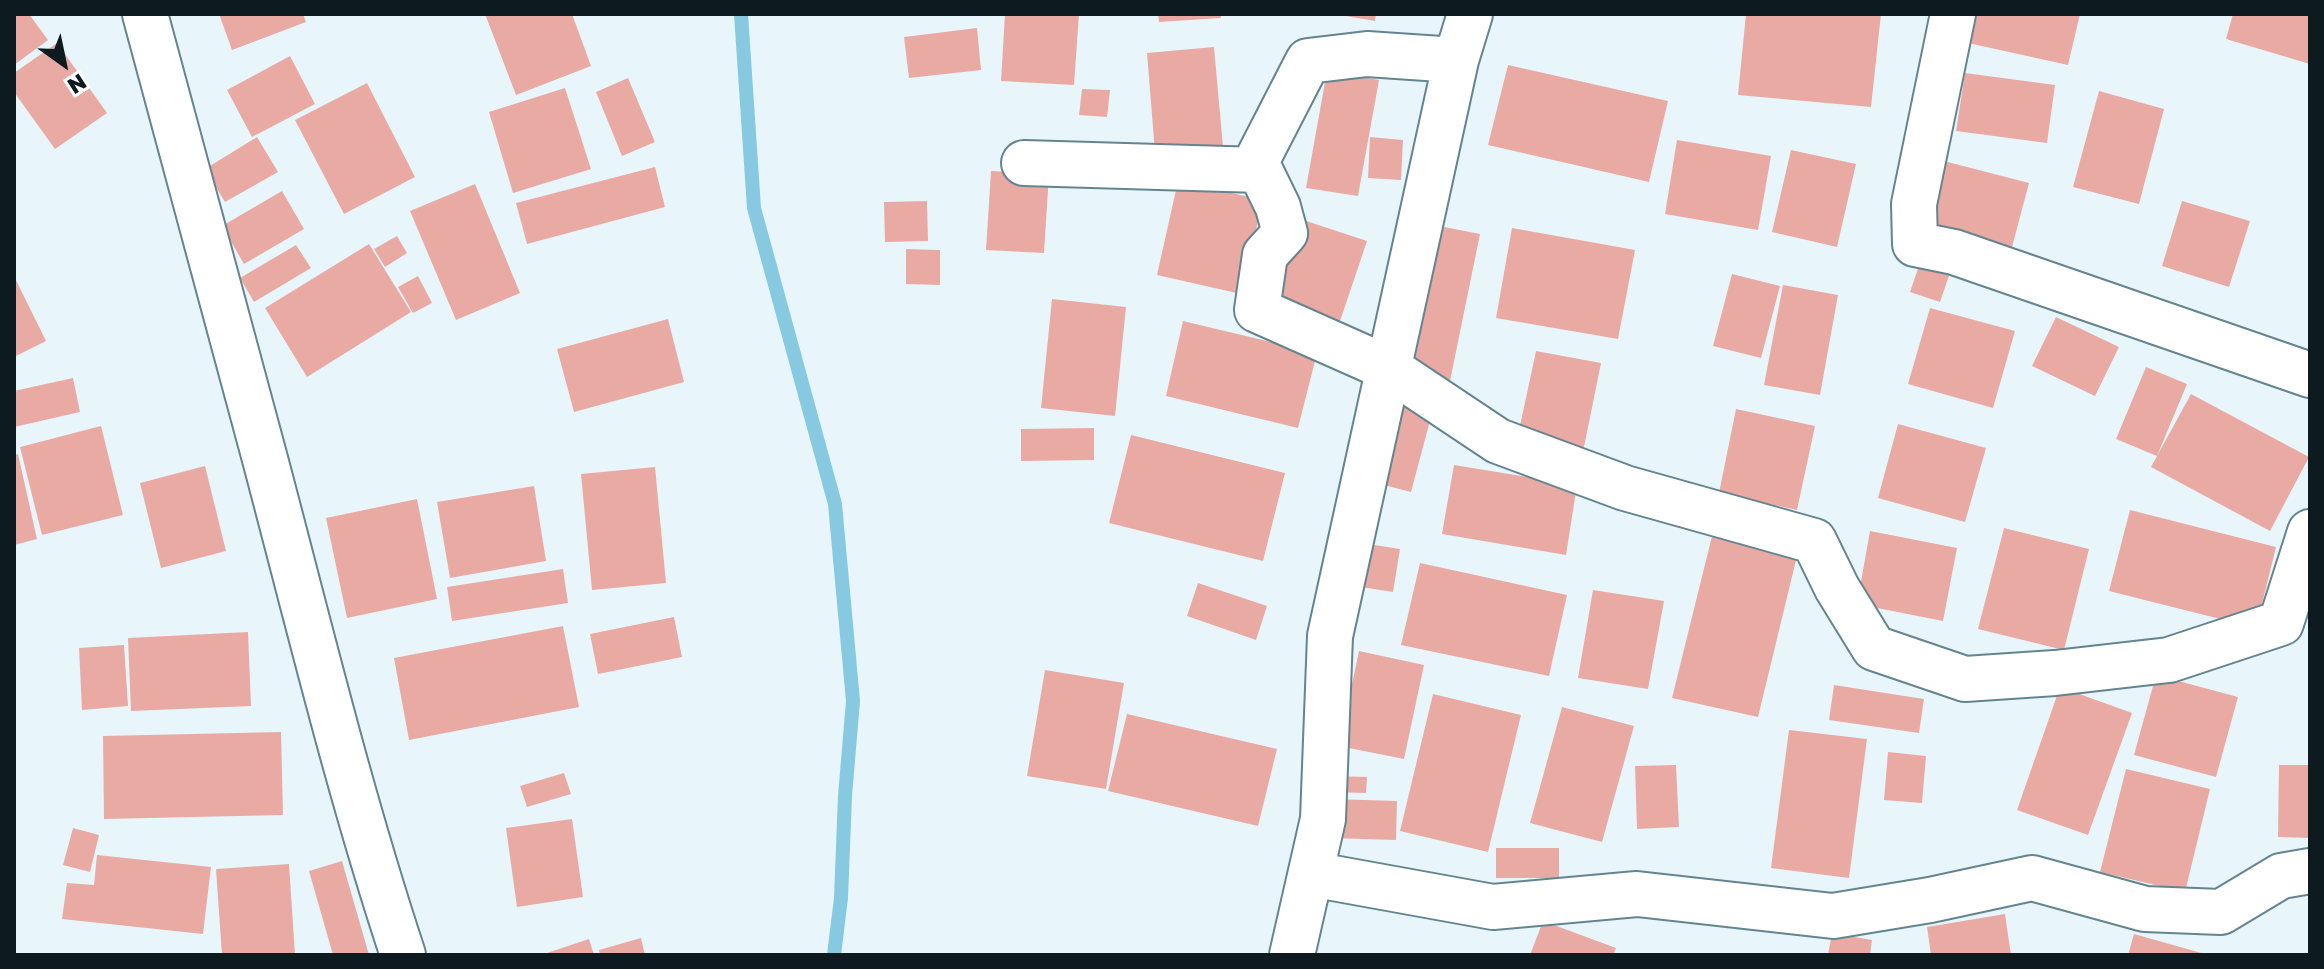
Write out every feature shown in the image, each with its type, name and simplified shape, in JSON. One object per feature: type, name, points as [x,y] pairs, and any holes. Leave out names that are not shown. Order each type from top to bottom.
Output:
[{"type":"street","points":[[145,14],[266,461],[318,667],[403,955]]},
{"type":"street","points":[[1292,955],[1323,819],[1330,636],[1456,60],[1470,14]]},
{"type":"street","points":[[1953,14],[1914,204],[1915,244],[1954,252],[2310,375]]},
{"type":"street","points":[[1456,60],[1367,54],[1308,61],[1254,166],[1260,170],[1278,207],[1285,233],[1265,255],[1257,310],[1390,369],[1498,441],[1625,488],[1814,541],[1837,588],[1874,648],[1965,679],[2169,660],[2281,623],[2310,532]]},
{"type":"street","points":[[1024,163],[1260,170]]},
{"type":"street","points":[[1311,874],[1493,907],[1637,894],[1833,916],[1930,900],[2032,878],[2145,909],[2221,912],[2281,876],[2310,871]]},
{"type":"building","points":[[14,14],[29,14],[48,40],[14,65]]},
{"type":"building","points":[[219,14],[303,14],[306,22],[232,50]]},
{"type":"building","points":[[485,14],[572,14],[591,66],[516,95]]},
{"type":"building","points":[[1005,14],[1079,14],[1074,85],[1001,81]]},
{"type":"building","points":[[1158,14],[1221,14],[1221,18],[1159,22]]},
{"type":"building","points":[[1334,14],[1376,14],[1375,21]]},
{"type":"building","points":[[1746,14],[1881,14],[1871,107],[1738,95]]},
{"type":"building","points":[[1974,14],[2080,14],[2068,65],[1968,43]]},
{"type":"building","points":[[2233,14],[2310,14],[2310,64],[2226,39]]},
{"type":"building","points":[[977,28],[981,70],[909,78],[904,37]]},
{"type":"building","points":[[57,43],[107,113],[55,149],[14,92],[14,73]]},
{"type":"building","points":[[1214,47],[1223,147],[1155,152],[1147,53]]},
{"type":"building","points":[[290,56],[315,104],[252,137],[227,90]]},
{"type":"building","points":[[1508,65],[1668,101],[1649,182],[1488,145]]},
{"type":"building","points":[[1327,71],[1379,80],[1358,196],[1306,188]]},
{"type":"building","points":[[1965,73],[2055,85],[2047,143],[1956,131]]},
{"type":"building","points":[[628,78],[655,142],[622,156],[596,92]]},
{"type":"building","points":[[367,83],[415,177],[344,214],[295,120]]},
{"type":"building","points":[[565,88],[591,169],[513,193],[489,112]]},
{"type":"building","points":[[1082,89],[1110,90],[1107,117],[1079,115]]},
{"type":"building","points":[[2099,91],[2164,109],[2139,204],[2073,187]]},
{"type":"building","points":[[257,137],[278,172],[225,202],[205,169]]},
{"type":"building","points":[[1370,137],[1403,140],[1401,180],[1368,178]]},
{"type":"building","points":[[1677,140],[1771,156],[1758,230],[1665,214]]},
{"type":"building","points":[[1791,150],[1856,164],[1837,247],[1772,232]]},
{"type":"building","points":[[1940,160],[2029,183],[2012,247],[1922,225]]},
{"type":"building","points":[[655,167],[665,207],[527,244],[516,203]]},
{"type":"building","points":[[991,171],[1049,174],[1044,253],[986,250]]},
{"type":"building","points":[[1178,181],[1263,200],[1241,294],[1157,275]]},
{"type":"building","points":[[475,184],[520,293],[456,320],[410,211]]},
{"type":"building","points":[[282,191],[304,229],[244,264],[222,226]]},
{"type":"building","points":[[927,201],[928,241],[885,242],[884,202]]},
{"type":"building","points":[[2182,201],[2250,221],[2229,287],[2162,266]]},
{"type":"building","points":[[1300,219],[1367,241],[1336,333],[1269,311]]},
{"type":"building","points":[[1434,225],[1480,234],[1449,386],[1403,377]]},
{"type":"building","points":[[1512,228],[1635,250],[1618,339],[1496,318]]},
{"type":"building","points":[[397,236],[407,253],[385,267],[374,249]]},
{"type":"building","points":[[369,244],[411,312],[307,377],[265,308]]},
{"type":"building","points":[[296,245],[311,268],[254,302],[240,278]]},
{"type":"building","points":[[906,249],[940,250],[940,285],[906,284]]},
{"type":"building","points":[[1921,260],[1951,270],[1940,302],[1910,292]]},
{"type":"building","points":[[1732,274],[1780,286],[1761,358],[1713,346]]},
{"type":"building","points":[[14,276],[46,341],[14,357]]},
{"type":"building","points":[[418,276],[432,303],[413,313],[398,287]]},
{"type":"building","points":[[1783,285],[1838,295],[1820,395],[1764,385]]},
{"type":"building","points":[[1052,299],[1126,307],[1115,416],[1041,408]]},
{"type":"building","points":[[1930,308],[2015,331],[1993,408],[1908,384]]},
{"type":"building","points":[[2056,317],[2119,347],[2095,396],[2032,366]]},
{"type":"building","points":[[668,319],[684,382],[574,412],[557,349]]},
{"type":"building","points":[[1183,321],[1317,353],[1298,428],[1166,396]]},
{"type":"building","points":[[1536,351],[1601,363],[1584,447],[1518,435]]},
{"type":"building","points":[[2146,367],[2187,384],[2157,456],[2116,439]]},
{"type":"building","points":[[73,378],[80,412],[14,427],[14,391]]},
{"type":"building","points":[[1400,393],[1435,402],[1411,492],[1376,483]]},
{"type":"building","points":[[2191,394],[2309,457],[2270,531],[2151,467]]},
{"type":"building","points":[[1736,409],[1815,426],[1797,510],[1719,493]]},
{"type":"building","points":[[1898,424],[1986,448],[1965,522],[1878,498]]},
{"type":"building","points":[[101,426],[123,515],[42,535],[20,447]]},
{"type":"building","points":[[1094,428],[1094,460],[1021,461],[1021,429]]},
{"type":"building","points":[[1131,435],[1285,473],[1263,561],[1109,523]]},
{"type":"building","points":[[18,454],[37,539],[14,545],[14,455]]},
{"type":"building","points":[[1454,465],[1577,485],[1566,555],[1442,534]]},
{"type":"building","points":[[205,466],[226,551],[161,568],[140,483]]},
{"type":"building","points":[[655,467],[666,583],[592,590],[581,474]]},
{"type":"building","points":[[534,486],[546,561],[450,578],[437,502]]},
{"type":"building","points":[[417,499],[437,599],[347,618],[326,518]]},
{"type":"building","points":[[2130,510],[2276,547],[2256,628],[2109,591]]},
{"type":"building","points":[[2004,528],[2089,549],[2064,650],[1978,629]]},
{"type":"building","points":[[1870,531],[1957,548],[1943,621],[1857,604]]},
{"type":"building","points":[[1713,532],[1798,552],[1758,717],[1672,698]]},
{"type":"building","points":[[1368,544],[1400,549],[1393,592],[1361,587]]},
{"type":"building","points":[[1420,563],[1567,595],[1549,676],[1401,645]]},
{"type":"building","points":[[563,569],[568,603],[452,621],[447,587]]},
{"type":"building","points":[[1198,583],[1267,606],[1256,640],[1187,616]]},
{"type":"building","points":[[1593,590],[1664,601],[1648,689],[1578,678]]},
{"type":"building","points":[[674,617],[682,657],[598,674],[590,634]]},
{"type":"building","points":[[563,626],[579,707],[409,740],[394,658]]},
{"type":"building","points":[[248,632],[251,706],[131,711],[128,638]]},
{"type":"building","points":[[124,645],[128,706],[82,710],[79,648]]},
{"type":"building","points":[[1359,651],[1424,665],[1404,759],[1339,746]]},
{"type":"building","points":[[1045,670],[1124,683],[1106,789],[1027,776]]},
{"type":"building","points":[[2156,675],[2238,697],[2216,777],[2134,755]]},
{"type":"building","points":[[1834,685],[1924,699],[1919,733],[1829,720]]},
{"type":"building","points":[[2060,687],[2132,713],[2088,835],[2017,810]]},
{"type":"building","points":[[1433,694],[1521,715],[1488,852],[1400,831]]},
{"type":"building","points":[[1562,707],[1634,726],[1602,842],[1530,823]]},
{"type":"building","points":[[1127,714],[1277,749],[1258,826],[1108,791]]},
{"type":"building","points":[[1789,730],[1867,739],[1849,878],[1771,868]]},
{"type":"building","points":[[281,732],[283,815],[104,819],[103,736]]},
{"type":"building","points":[[1888,752],[1926,756],[1922,803],[1884,800]]},
{"type":"building","points":[[1676,765],[1679,827],[1637,829],[1635,766]]},
{"type":"building","points":[[2279,765],[2310,765],[2310,838],[2278,837]]},
{"type":"building","points":[[2126,769],[2210,789],[2185,892],[2100,872]]},
{"type":"building","points":[[564,773],[571,794],[527,807],[520,786]]},
{"type":"building","points":[[1330,776],[1367,777],[1366,793],[1329,792]]},
{"type":"building","points":[[1332,799],[1397,801],[1396,840],[1331,838]]},
{"type":"building","points":[[572,819],[583,897],[517,907],[506,828]]},
{"type":"building","points":[[73,828],[99,835],[90,872],[63,865]]},
{"type":"building","points":[[1496,848],[1559,848],[1559,878],[1496,878]]},
{"type":"building","points":[[97,855],[211,867],[203,934],[62,919],[67,883],[94,885]]},
{"type":"building","points":[[342,861],[369,955],[333,955],[309,871]]},
{"type":"building","points":[[289,864],[295,955],[222,955],[216,869]]},
{"type":"building","points":[[2005,914],[2011,955],[1931,955],[1927,927]]},
{"type":"building","points":[[1543,921],[1616,948],[1613,955],[1530,955]]},
{"type":"building","points":[[1832,933],[1872,940],[1870,955],[1828,955]]},
{"type":"building","points":[[2134,934],[2205,954],[2205,955],[2128,955]]},
{"type":"building","points":[[641,938],[645,955],[600,955],[599,950]]},
{"type":"building","points":[[589,939],[594,955],[544,955],[544,954]]},
{"type":"waterway","points":[[741,14],[754,208],[835,504],[853,701],[841,898],[834,955]]}]
